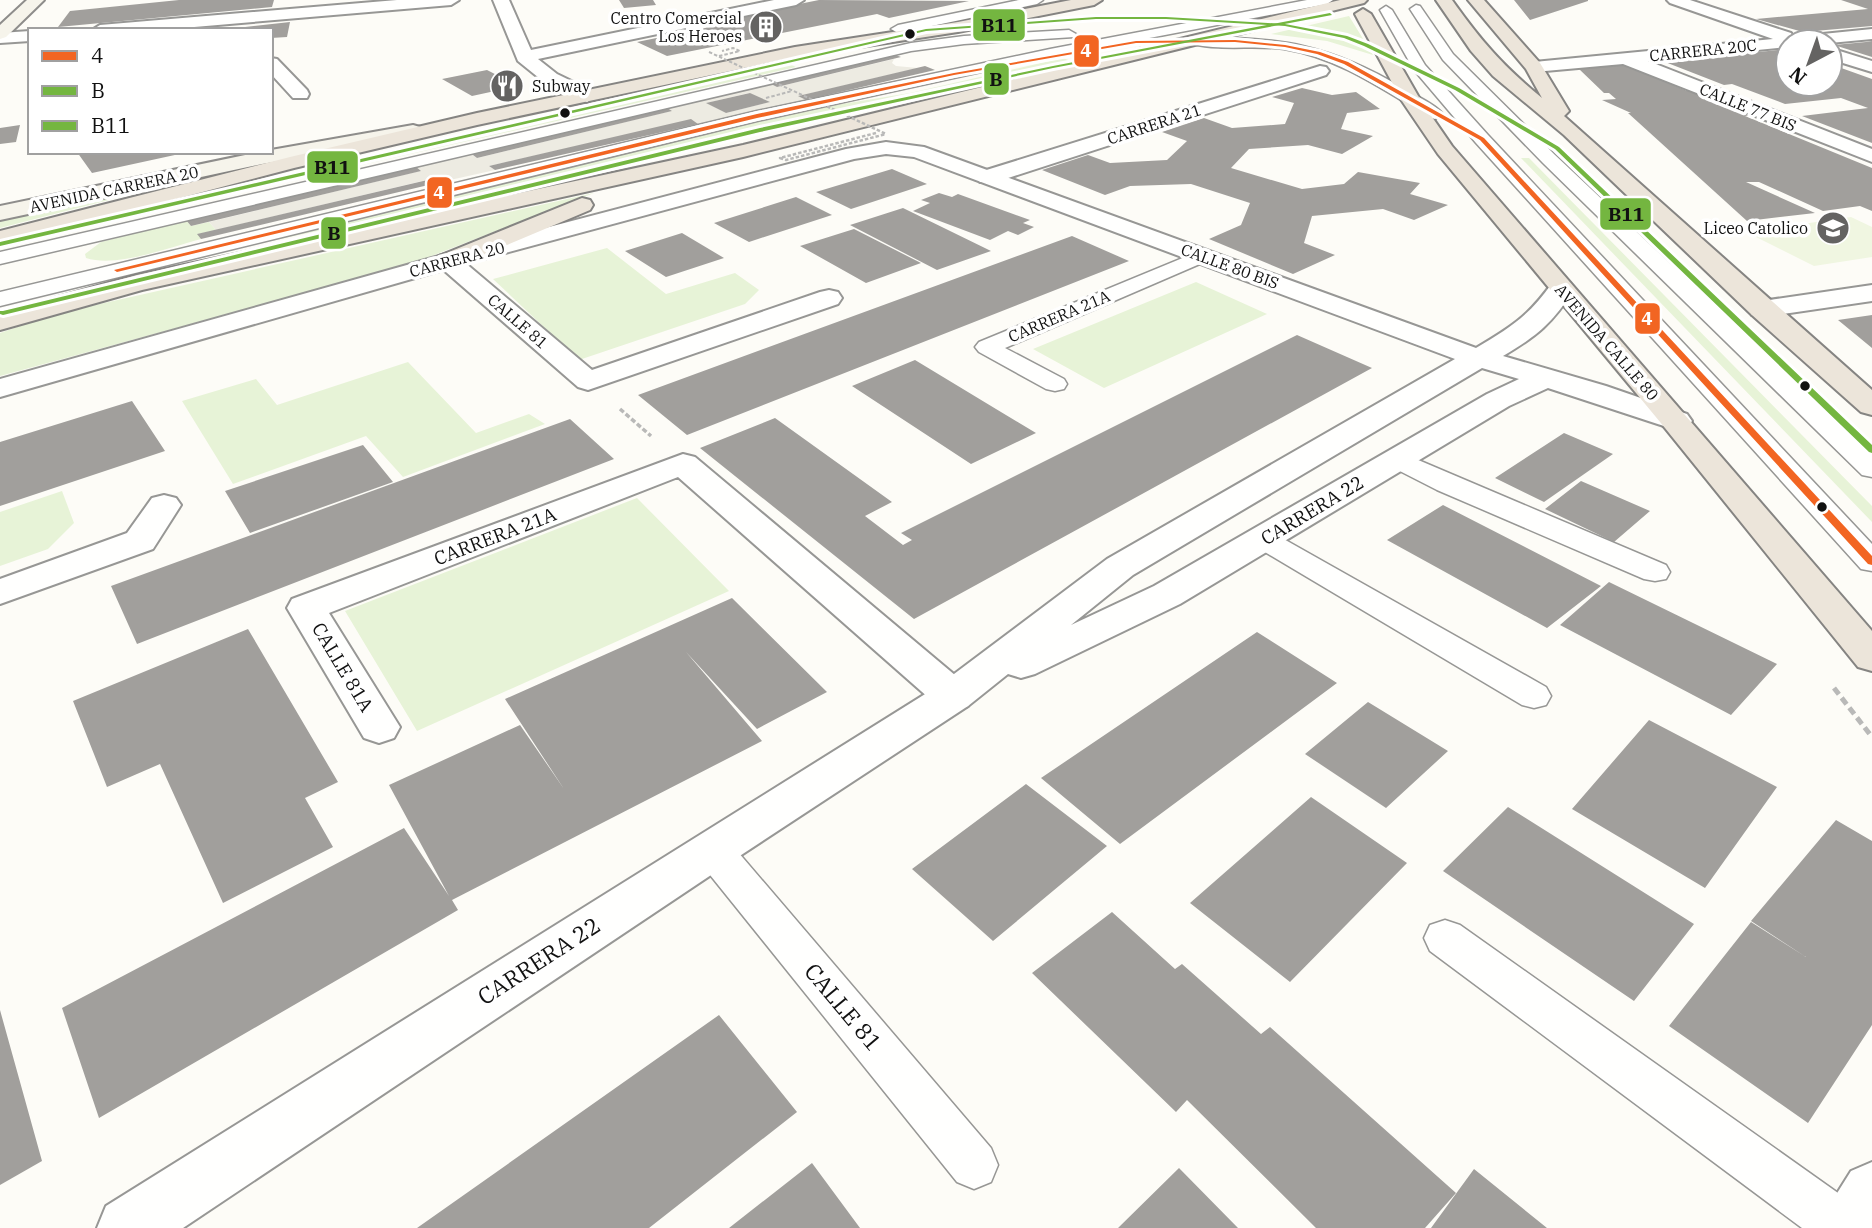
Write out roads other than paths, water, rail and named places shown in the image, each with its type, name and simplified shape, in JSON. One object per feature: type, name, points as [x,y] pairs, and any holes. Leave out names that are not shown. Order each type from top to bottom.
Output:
[{"type":"highway","points":[[795,52],[958,27],[1094,0]]},
{"type":"highway","points":[[1444,0],[1477,47],[1499,72],[1571,131],[1762,309],[1872,406]]},
{"type":"highway","points":[[1476,0],[1534,67],[1571,131]]},
{"type":"highway","points":[[0,322],[137,283],[743,151],[1218,34],[1361,7]]},
{"type":"highway","name":"AVENIDA CALLE 80","points":[[1361,7],[1396,77],[1425,125],[1872,657]]},
{"type":"highway","name":"AVENIDA CARRERA 20","points":[[0,238],[289,163],[477,119],[795,52]]},
{"type":"highway","points":[[448,261],[566,211],[743,151]]},
{"type":"main road","points":[[0,36],[36,0]]},
{"type":"main road","name":"AVENIDA CARRERA 20","points":[[273,153],[477,119]]},
{"type":"main road","name":"AVENIDA CARRERA 20","points":[[0,213],[260,155]]},
{"type":"street","points":[[123,28],[451,0]]},
{"type":"street","points":[[501,0],[524,57],[548,78],[587,96]]},
{"type":"street","points":[[524,57],[796,0]]},
{"type":"street","points":[[1675,0],[1774,34]]},
{"type":"street","name":"CARRERA 20C","points":[[1844,37],[1872,34]]},
{"type":"street","points":[[0,36],[28,36]]},
{"type":"street","name":"CARRERA 20C","points":[[1534,67],[1774,44]]},
{"type":"street","points":[[1844,57],[1872,67]]},
{"type":"street","name":"CALLE 77 BIS","points":[[1624,58],[1872,156]]},
{"type":"street","points":[[273,65],[300,94],[281,97]]},
{"type":"street","name":"CARRERA 21","points":[[988,177],[1320,71]]},
{"type":"street","name":"CARRERA 20","points":[[0,388],[448,261],[853,153],[886,148],[917,151]]},
{"type":"street","name":"CALLE 80 BIS","points":[[917,151],[1478,358],[1543,379]]},
{"type":"street","name":"CALLE 81","points":[[448,261],[588,381],[829,298]]},
{"type":"street","name":"CARRERA 22","points":[[140,1224],[712,849],[953,696],[1119,567],[1534,324],[1547,311],[1561,289]]},
{"type":"street","points":[[1762,309],[1872,293]]},
{"type":"street","points":[[1543,379],[1601,394],[1676,421]]},
{"type":"street","name":"CARRERA 22","points":[[953,696],[1167,595],[1498,400],[1543,379]]},
{"type":"street","name":"CARRERA 21A","points":[[306,608],[683,464],[953,696]]},
{"type":"street","points":[[0,592],[140,541],[164,505]]},
{"type":"street","name":"CALLE 81A","points":[[306,608],[379,727]]},
{"type":"street","points":[[1851,1228],[1872,1192]]},
{"type":"lane","name":"AVENIDA CARRERA 20","points":[[795,52],[1037,0]]},
{"type":"lane","points":[[1096,33],[1193,20],[1284,0]]},
{"type":"lane","points":[[0,299],[757,116],[1327,0]]},
{"type":"lane","points":[[1416,9],[1448,57],[1549,159],[1872,469]]},
{"type":"lane","points":[[1387,10],[1419,67],[1482,139],[1872,562]]},
{"type":"lane","points":[[0,258],[911,47],[964,40],[1165,32],[1284,39],[1342,51],[1450,101],[1549,159]]},
{"type":"lane","points":[[954,74],[1113,46],[1191,41],[1255,42],[1318,53],[1346,63],[1482,139]]},
{"type":"lane","points":[[88,236],[71,246],[63,255],[64,263],[75,269],[94,272],[117,270]]},
{"type":"lane","name":"CARRERA 21A","points":[[1055,384],[987,347],[1202,256]]},
{"type":"lane","points":[[0,269],[10,274],[12,281],[0,293]]},
{"type":"lane","points":[[1397,460],[1447,484],[1655,572]]},
{"type":"lane","points":[[1263,539],[1534,696]]},
{"type":"lane","name":"CALLE 81","points":[[712,849],[974,1165]]},
{"type":"lane","points":[[1445,938],[1844,1228]]},
{"type":"place","name":"Centro Comercial Los Heroes","points":[[766,27]]},
{"type":"place","name":"Subway","points":[[507,86]]},
{"type":"place","name":"Liceo Catolico","points":[[1833,228]]}]
